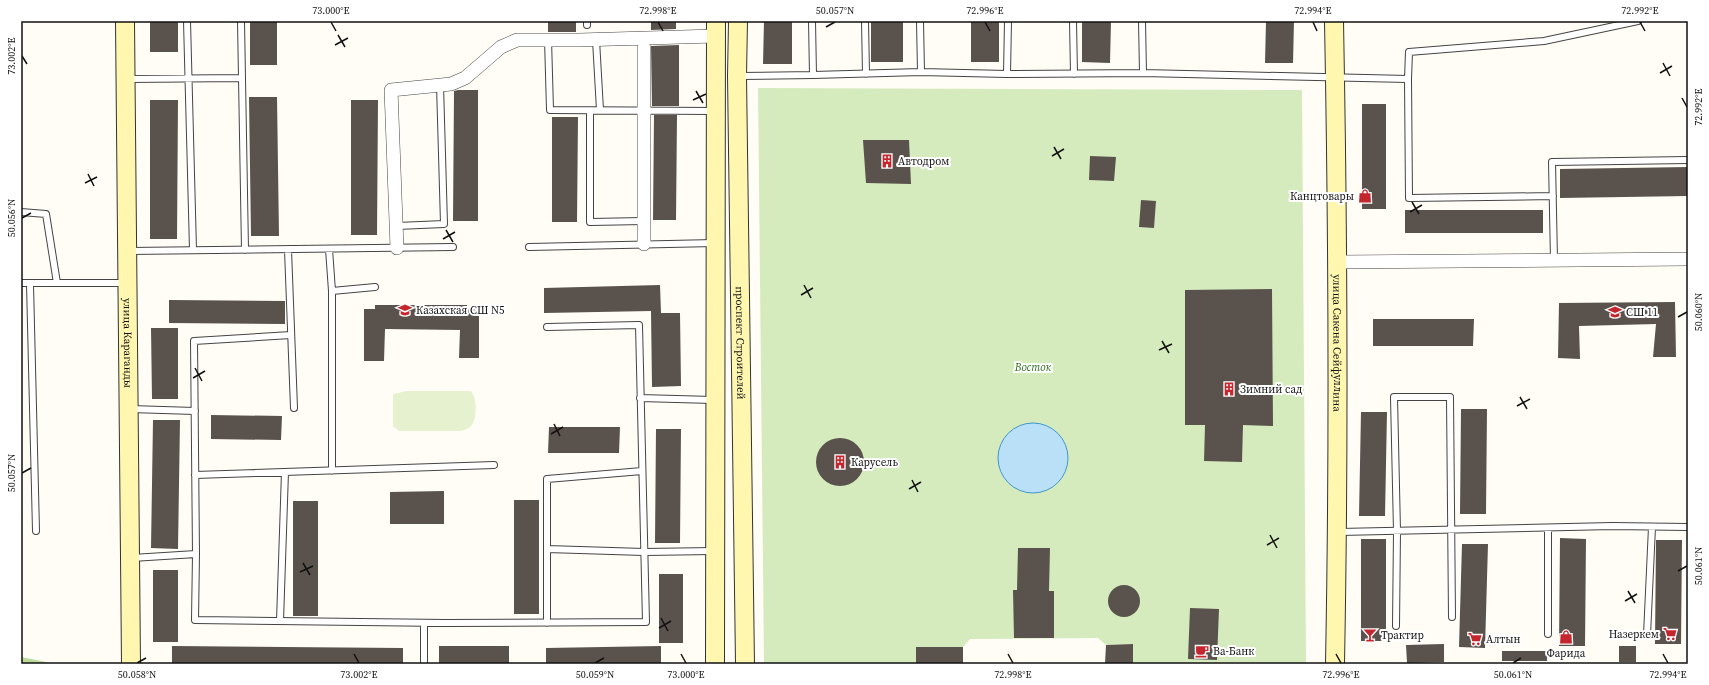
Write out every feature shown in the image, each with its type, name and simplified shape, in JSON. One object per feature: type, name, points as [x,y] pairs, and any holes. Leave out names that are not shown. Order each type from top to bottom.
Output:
[{"type":"street","name":"улица Караганды","points":[[125,21],[131,664]]},
{"type":"street","name":"проспект Строителей","points":[[738,21],[737,76],[745,664]]},
{"type":"street","name":"улица Сакена Сейфуллина","points":[[1334,21],[1338,262],[1338,532],[1335,664]]},
{"type":"street","points":[[397,248],[392,90],[451,84],[465,78],[501,47],[517,40],[596,40],[715,28],[715,664]]},
{"type":"street","points":[[644,48],[644,244]]},
{"type":"street","points":[[1338,262],[1688,259]]},
{"type":"lane","points":[[187,21],[193,250]]},
{"type":"lane","points":[[241,21],[245,250]]},
{"type":"lane","points":[[812,21],[813,75]]},
{"type":"lane","points":[[865,21],[866,74]]},
{"type":"lane","points":[[920,21],[921,72]]},
{"type":"lane","points":[[1007,74],[1008,21]]},
{"type":"lane","points":[[1073,21],[1074,74]]},
{"type":"lane","points":[[1142,21],[1143,73]]},
{"type":"lane","points":[[1553,196],[1409,198],[1409,52],[1544,41],[1638,21]]},
{"type":"lane","points":[[548,39],[550,110],[715,111]]},
{"type":"lane","points":[[596,40],[600,110]]},
{"type":"lane","points":[[737,76],[921,72],[1007,74],[1143,73],[1335,79],[1408,79]]},
{"type":"lane","points":[[126,79],[242,78]]},
{"type":"lane","points":[[396,226],[444,224],[440,85]]},
{"type":"lane","points":[[590,111],[590,222],[644,221]]},
{"type":"lane","points":[[1554,260],[1552,162],[1688,160]]},
{"type":"lane","points":[[21,212],[46,214],[57,283]]},
{"type":"lane","points":[[529,247],[714,243]]},
{"type":"lane","points":[[128,251],[453,248]]},
{"type":"lane","points":[[329,249],[332,291],[332,470]]},
{"type":"lane","points":[[288,250],[294,408]]},
{"type":"lane","points":[[21,283],[128,283]]},
{"type":"lane","points":[[30,284],[36,531]]},
{"type":"lane","points":[[332,291],[375,287]]},
{"type":"lane","points":[[291,335],[194,341],[196,554],[195,620],[424,623],[646,622],[639,325],[547,327]]},
{"type":"lane","points":[[1396,626],[1397,531],[1394,397],[1450,397],[1452,617]]},
{"type":"lane","points":[[640,398],[715,400]]},
{"type":"lane","points":[[129,409],[195,411]]},
{"type":"lane","points":[[195,475],[494,465]]},
{"type":"lane","points":[[547,623],[547,479],[642,471]]},
{"type":"lane","points":[[280,621],[285,472]]},
{"type":"lane","points":[[1647,635],[1652,527]]},
{"type":"lane","points":[[1338,532],[1688,527]]},
{"type":"lane","points":[[1548,528],[1548,634]]},
{"type":"lane","points":[[547,549],[644,552],[715,551]]},
{"type":"lane","points":[[130,558],[196,554]]},
{"type":"lane","points":[[424,623],[424,664]]},
{"type":"green space","name":"Восток","points":[[758,88],[1302,90],[1306,664],[1133,664],[1133,644],[1106,645],[1098,638],[970,639],[963,647],[916,647],[916,664],[764,664]]},
{"type":"green space","points":[[407,391],[471,391],[476,409],[473,424],[461,431],[399,431],[393,426],[393,394]]},
{"type":"green space","points":[[21,657],[56,664],[21,664]]},
{"type":"water","points":[[1033,423],[1046,426],[1058,433],[1065,445],[1068,458],[1065,471],[1058,483],[1046,490],[1033,493],[1020,490],[1008,483],[1001,471],[998,458],[1001,445],[1008,433],[1020,426]]},
{"type":"building","points":[[150,21],[178,21],[178,52],[150,52]]},
{"type":"building","points":[[250,21],[277,21],[277,65],[250,65]]},
{"type":"building","points":[[548,21],[576,21],[576,32],[548,32]]},
{"type":"building","points":[[651,21],[676,21],[676,29],[651,30]]},
{"type":"building","points":[[764,21],[792,21],[792,64],[763,64]]},
{"type":"building","points":[[871,21],[903,21],[903,62],[871,62]]},
{"type":"building","points":[[971,21],[999,21],[999,62],[971,62]]},
{"type":"building","points":[[1082,21],[1111,21],[1110,63],[1082,62]]},
{"type":"building","points":[[1266,21],[1294,21],[1293,63],[1265,63]]},
{"type":"building","points":[[679,45],[679,106],[652,106],[651,46]]},
{"type":"building","points":[[478,90],[478,221],[453,221],[454,91]]},
{"type":"building","points":[[249,97],[277,97],[279,236],[251,236]]},
{"type":"building","points":[[150,100],[178,100],[177,239],[150,239]]},
{"type":"building","points":[[351,100],[378,100],[377,235],[351,235]]},
{"type":"building","points":[[1362,104],[1386,104],[1386,209],[1362,209]]},
{"type":"building","points":[[654,115],[677,115],[676,220],[653,220]]},
{"type":"building","points":[[552,117],[578,117],[577,222],[552,222]]},
{"type":"building","name":"Автодром","points":[[863,140],[909,140],[911,184],[866,183]]},
{"type":"building","points":[[1090,156],[1116,157],[1114,181],[1089,180]]},
{"type":"building","points":[[1688,167],[1688,196],[1560,198],[1560,169]]},
{"type":"building","points":[[1141,200],[1156,201],[1154,228],[1139,227]]},
{"type":"building","points":[[1405,210],[1543,210],[1543,233],[1405,233]]},
{"type":"building","points":[[660,285],[661,313],[680,313],[681,386],[652,387],[651,311],[544,313],[544,288]]},
{"type":"building","name":"Зимний сад","points":[[1272,289],[1273,426],[1243,425],[1242,462],[1204,461],[1205,425],[1185,425],[1185,290]]},
{"type":"building","points":[[169,300],[285,301],[285,324],[169,323]]},
{"type":"building","points":[[1675,302],[1676,357],[1653,357],[1656,324],[1579,326],[1580,359],[1558,358],[1559,303]]},
{"type":"building","points":[[375,305],[467,305],[467,309],[479,309],[479,358],[459,358],[460,330],[385,329],[384,361],[364,361],[364,309],[375,309]]},
{"type":"building","points":[[1373,319],[1474,319],[1473,346],[1373,346]]},
{"type":"building","points":[[151,328],[178,328],[178,399],[152,399]]},
{"type":"building","points":[[1461,409],[1487,409],[1486,514],[1460,514]]},
{"type":"building","points":[[1361,412],[1387,412],[1385,516],[1359,516]]},
{"type":"building","points":[[211,415],[282,416],[281,440],[211,439]]},
{"type":"building","points":[[153,420],[180,420],[178,549],[151,548]]},
{"type":"building","points":[[549,427],[620,427],[619,453],[548,453]]},
{"type":"building","points":[[656,429],[681,429],[680,543],[655,543]]},
{"type":"building","name":"Карусель","points":[[835,438],[845,438],[854,442],[860,448],[863,453],[863,471],[854,482],[845,486],[835,486],[826,482],[820,476],[816,467],[816,457],[820,448],[826,442]]},
{"type":"building","points":[[444,491],[444,524],[390,524],[390,492]]},
{"type":"building","points":[[514,500],[539,500],[539,614],[514,614]]},
{"type":"building","points":[[293,501],[318,501],[318,616],[293,616]]},
{"type":"building","points":[[1560,538],[1586,539],[1585,646],[1559,646]]},
{"type":"building","points":[[1361,539],[1386,539],[1386,641],[1361,641]]},
{"type":"building","points":[[1656,540],[1682,540],[1681,644],[1655,644]]},
{"type":"building","points":[[1462,544],[1488,544],[1485,648],[1459,647]]},
{"type":"building","points":[[1018,548],[1050,548],[1049,591],[1054,591],[1054,638],[1014,638],[1013,590],[1017,590]]},
{"type":"building","points":[[153,570],[178,570],[178,642],[153,642]]},
{"type":"building","points":[[659,574],[683,574],[683,643],[659,643]]},
{"type":"building","points":[[1127,585],[1133,587],[1138,592],[1140,601],[1138,610],[1133,615],[1121,617],[1115,615],[1110,610],[1108,598],[1110,592],[1115,587]]},
{"type":"building","points":[[1190,608],[1219,609],[1217,660],[1188,659]]},
{"type":"building","points":[[1133,644],[1133,664],[1105,664],[1106,645]]},
{"type":"building","points":[[1444,644],[1444,662],[1407,663],[1406,645]]},
{"type":"building","points":[[172,646],[403,648],[403,664],[172,664]]},
{"type":"building","points":[[439,646],[509,646],[509,664],[439,664]]},
{"type":"building","points":[[661,646],[661,664],[546,664],[546,648]]},
{"type":"building","points":[[1619,646],[1636,646],[1636,662],[1619,662]]},
{"type":"building","points":[[916,647],[963,647],[963,664],[916,664]]},
{"type":"building","points":[[1502,651],[1547,651],[1547,661],[1502,661]]},
{"type":"place","name":"Автодром","points":[[887,161]]},
{"type":"place","name":"Канцтовары","points":[[1365,196]]},
{"type":"place","name":"Казахская СШ N5","points":[[405,310]]},
{"type":"place","name":"СШ 11","points":[[1615,312]]},
{"type":"place","name":"Зимний сад","points":[[1229,389]]},
{"type":"place","name":"Карусель","points":[[840,462]]},
{"type":"place","name":"Назеркем","points":[[1670,634]]},
{"type":"place","name":"Трактир","points":[[1370,635]]},
{"type":"place","name":"Фарида","points":[[1566,637]]},
{"type":"place","name":"Алтын","points":[[1475,639]]},
{"type":"place","name":"Ва-Банк","points":[[1202,651]]}]
